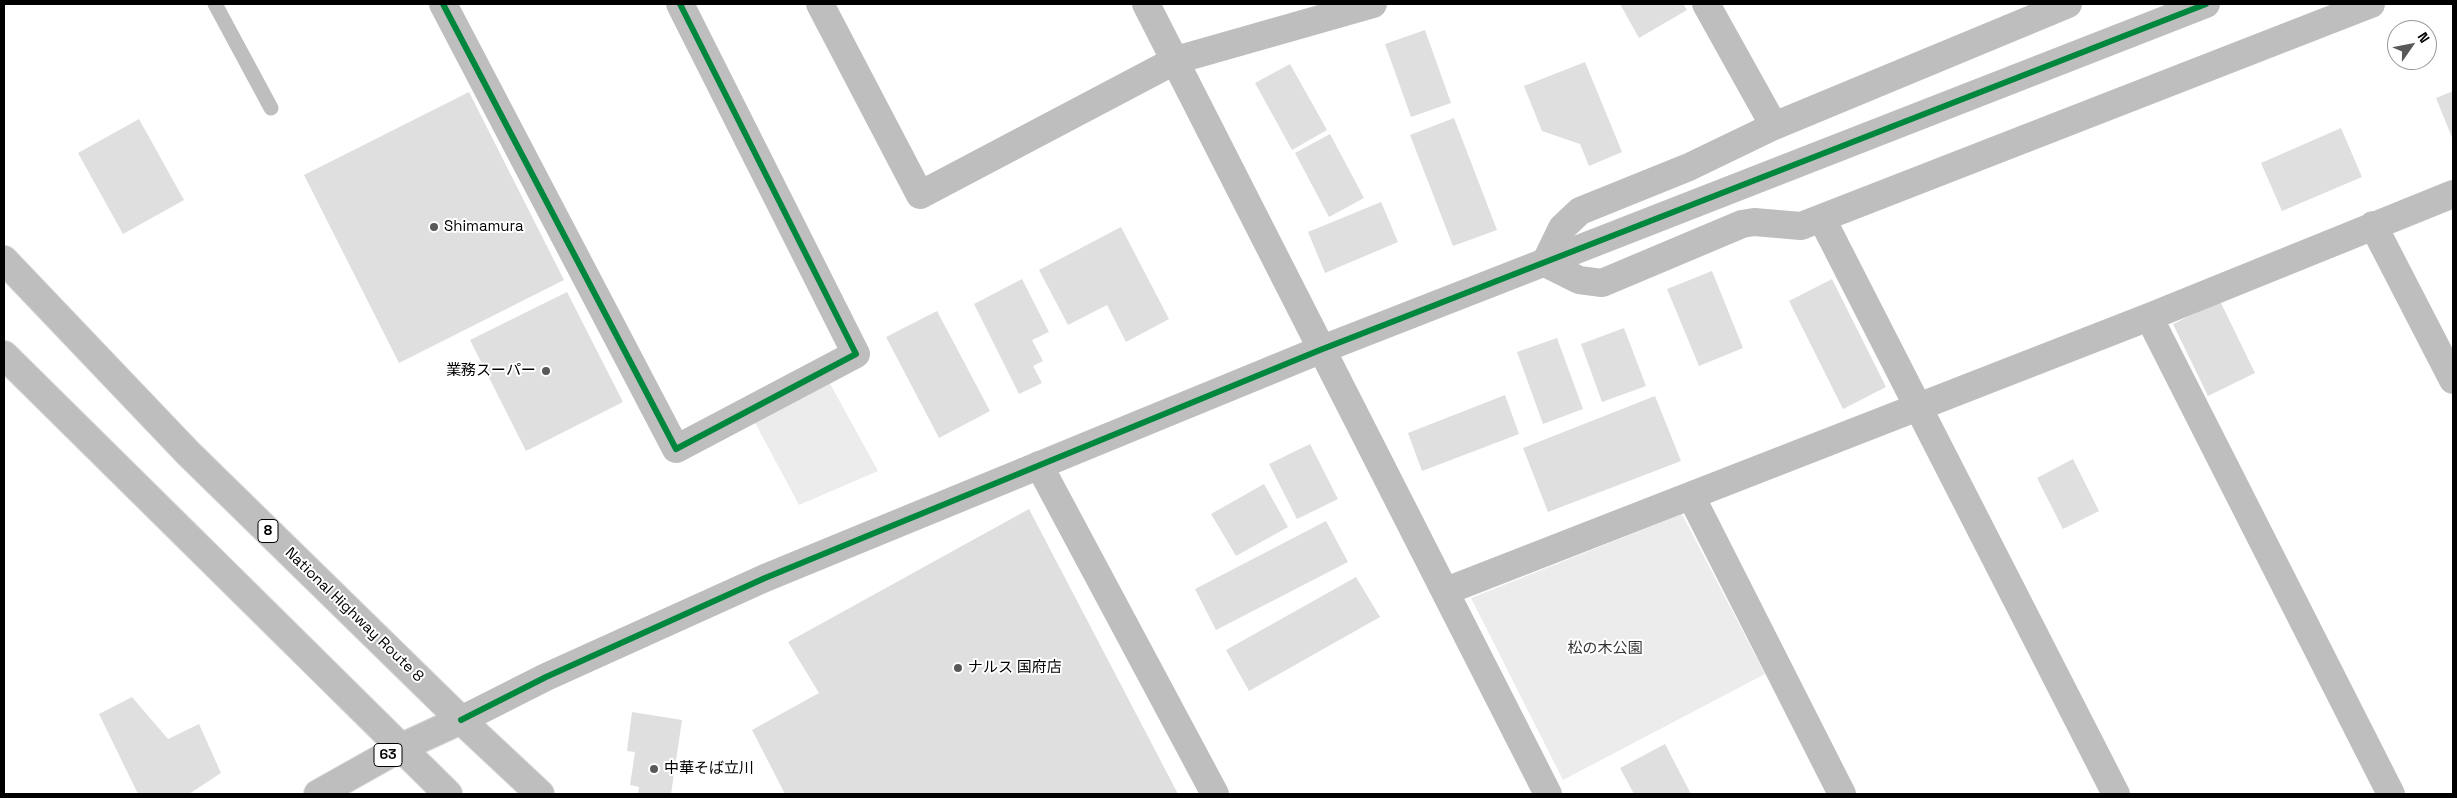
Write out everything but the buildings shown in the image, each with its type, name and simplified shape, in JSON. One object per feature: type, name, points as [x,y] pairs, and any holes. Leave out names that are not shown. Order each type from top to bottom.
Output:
[{"type":"main road","points":[[443,4],[676,448],[856,354],[680,4]]},
{"type":"main road","points":[[820,4],[920,195],[1176,60],[1373,4]]},
{"type":"main road","points":[[1146,4],[1176,60],[1320,350],[1446,591],[1548,794]]},
{"type":"main road","points":[[1706,4],[1774,126]]},
{"type":"main road","points":[[1545,263],[1562,228],[1580,211],[1689,167],[1774,126],[2068,4]]},
{"type":"main road","points":[[460,720],[546,677],[765,578],[1320,350],[2206,4]]},
{"type":"main road","points":[[1545,263],[1579,280],[1602,283],[1742,224],[1754,222],[1801,226],[2371,4]]},
{"type":"main road","points":[[1446,591],[2149,317],[2453,194]]},
{"type":"main road","points":[[1822,219],[2116,794]]},
{"type":"main road","points":[[2373,226],[2453,380]]},
{"type":"main road","name":"National Highway Route 8","points":[[4,260],[188,453],[460,720],[540,794]]},
{"type":"main road","points":[[2149,317],[2391,794]]},
{"type":"main road","points":[[4,355],[448,794]]},
{"type":"main road","points":[[1039,466],[1215,794]]},
{"type":"main road","points":[[1691,496],[1842,794]]},
{"type":"main road","name":"63","points":[[318,794],[400,748],[460,720]]},
{"type":"lane","points":[[215,4],[271,108]]},
{"type":"green space","points":[[828,380],[878,471],[799,505],[753,419]]},
{"type":"green space","name":"松の木公園","points":[[1682,514],[1765,674],[1563,780],[1471,598]]},
{"type":"cycle path","points":[[443,4],[676,449],[856,354],[680,4]]},
{"type":"cycle path","points":[[461,720],[546,677],[765,578],[1320,350],[2206,4]]},
{"type":"place","name":"Shimamura","points":[[434,227]]},
{"type":"place","name":"業務スーパー","points":[[546,371]]},
{"type":"place","name":"ナルス 国府店","points":[[958,668]]},
{"type":"place","name":"中華そば立川","points":[[654,769]]}]
